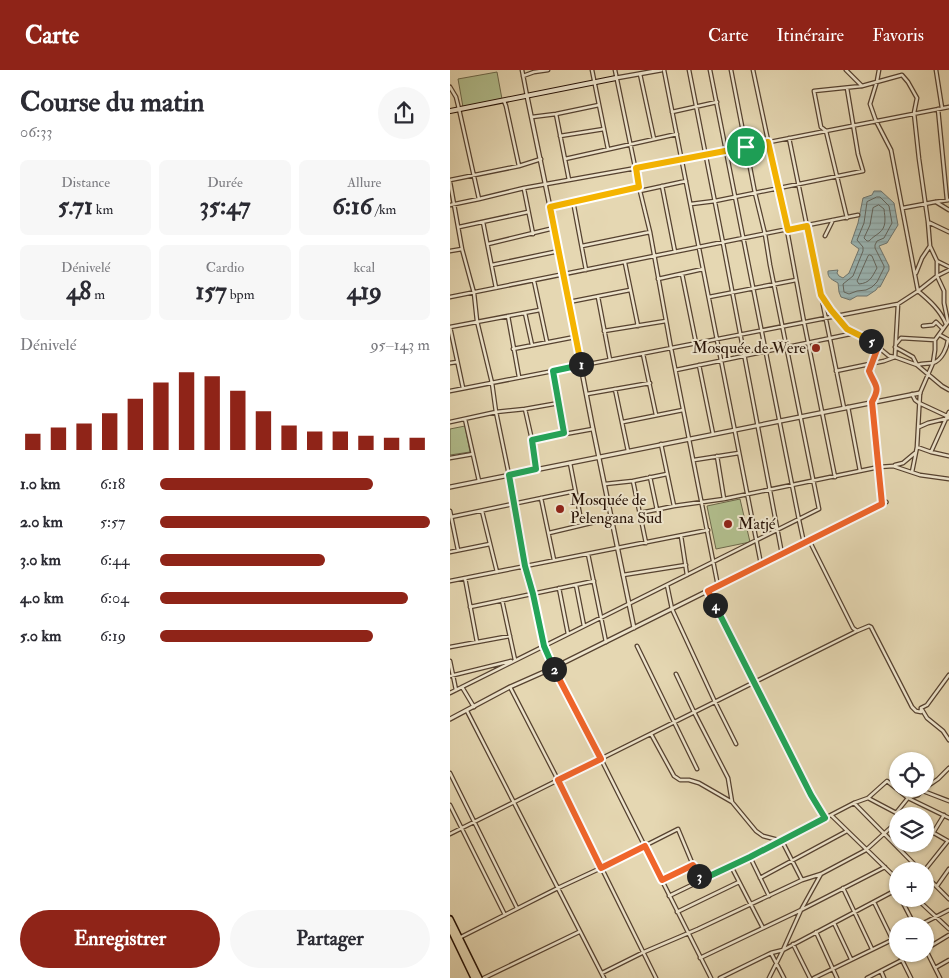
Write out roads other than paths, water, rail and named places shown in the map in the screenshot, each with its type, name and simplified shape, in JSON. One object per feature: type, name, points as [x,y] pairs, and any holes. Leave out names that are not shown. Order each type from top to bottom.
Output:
[{"type":"highway","points":[[450,919],[474,978]]},
{"type":"highway","points":[[450,928],[479,978]]},
{"type":"main road","points":[[450,111],[616,78]]},
{"type":"street","points":[[522,70],[634,628]]},
{"type":"street","points":[[523,76],[548,70]]},
{"type":"street","points":[[592,70],[608,149]]},
{"type":"street","points":[[615,70],[650,232],[718,586]]},
{"type":"street","points":[[616,78],[662,70],[677,134],[761,565]]},
{"type":"street","points":[[689,70],[782,554]]},
{"type":"street","points":[[710,70],[804,543]]},
{"type":"street","points":[[450,693],[819,509],[731,70]]},
{"type":"street","points":[[753,70],[788,230],[835,477]]},
{"type":"street","points":[[846,70],[862,86]]},
{"type":"street","points":[[879,70],[870,104],[876,121],[891,150],[918,291],[928,299],[948,323]]},
{"type":"street","points":[[903,208],[948,200],[936,70]]},
{"type":"street","points":[[640,74],[654,139]]},
{"type":"street","points":[[450,391],[898,304],[918,291],[936,276],[949,269],[938,261],[930,246],[914,114],[917,98],[902,75],[862,86],[814,91],[821,127],[826,131],[847,218]]},
{"type":"street","points":[[450,87],[456,97],[479,200]]},
{"type":"street","points":[[691,204],[736,197],[863,171],[858,154],[847,88]]},
{"type":"street","points":[[504,101],[519,166]]},
{"type":"street","points":[[672,112],[717,102]]},
{"type":"street","points":[[532,117],[600,105]]},
{"type":"street","points":[[450,205],[479,200],[524,188],[706,155],[949,106]]},
{"type":"street","points":[[556,114],[569,180]]},
{"type":"street","points":[[560,136],[604,128]]},
{"type":"street","points":[[565,159],[677,134]]},
{"type":"street","points":[[789,138],[836,371],[860,471]]},
{"type":"street","points":[[540,159],[519,166],[450,181],[462,249],[474,293],[477,321],[492,383],[525,566],[544,646],[553,668],[711,978]]},
{"type":"street","points":[[550,207],[573,201],[686,181]]},
{"type":"street","points":[[662,186],[675,252]]},
{"type":"street","points":[[524,188],[533,234]]},
{"type":"street","points":[[573,201],[586,270]]},
{"type":"street","points":[[934,202],[949,210]]},
{"type":"street","points":[[459,227],[528,212]]},
{"type":"street","points":[[450,297],[858,216]]},
{"type":"street","points":[[825,236],[833,220]]},
{"type":"street","points":[[483,222],[496,288]]},
{"type":"street","points":[[928,222],[949,232]]},
{"type":"street","points":[[488,244],[554,228]]},
{"type":"street","points":[[582,246],[650,232]]},
{"type":"street","points":[[915,274],[930,246]]},
{"type":"street","points":[[450,251],[462,249]]},
{"type":"street","points":[[492,266],[559,251]]},
{"type":"street","points":[[938,261],[936,276],[944,291],[948,323]]},
{"type":"street","points":[[625,263],[638,326]]},
{"type":"street","points":[[658,279],[703,269]]},
{"type":"street","points":[[682,274],[696,343]]},
{"type":"street","points":[[709,297],[796,280]]},
{"type":"street","points":[[534,281],[547,342]]},
{"type":"street","points":[[569,302],[630,290]]},
{"type":"street","points":[[821,295],[847,329],[867,338],[889,356],[917,365],[949,390]]},
{"type":"street","points":[[598,297],[610,360]]},
{"type":"street","points":[[895,357],[898,304]]},
{"type":"street","points":[[463,388],[450,327],[540,310]]},
{"type":"street","points":[[525,313],[532,345]]},
{"type":"street","points":[[508,316],[519,377]]},
{"type":"street","points":[[604,331],[666,321]]},
{"type":"street","points":[[923,326],[933,325],[936,322],[943,329]]},
{"type":"street","points":[[912,472],[917,447],[920,393],[933,362],[935,340],[948,323]]},
{"type":"street","points":[[676,370],[855,333]]},
{"type":"street","points":[[917,365],[923,362],[939,360],[944,354],[949,340],[940,335]]},
{"type":"street","points":[[513,349],[576,337]]},
{"type":"street","points":[[895,346],[901,338],[935,340]]},
{"type":"street","points":[[895,346],[913,357],[917,365]]},
{"type":"street","points":[[450,719],[510,687],[606,642],[884,503],[872,402],[877,393],[877,386],[869,371],[878,347]]},
{"type":"street","points":[[643,354],[656,415]]},
{"type":"street","points":[[836,371],[872,364],[895,357]]},
{"type":"street","points":[[450,363],[457,362]]},
{"type":"street","points":[[699,365],[713,434]]},
{"type":"street","points":[[553,371],[564,433]]},
{"type":"street","points":[[587,394],[650,383]]},
{"type":"street","points":[[615,389],[628,451]]},
{"type":"street","points":[[450,487],[920,393]]},
{"type":"street","points":[[912,394],[919,403],[948,418]]},
{"type":"street","points":[[450,422],[496,412],[558,403]]},
{"type":"street","points":[[524,409],[532,440],[536,469]]},
{"type":"street","points":[[622,422],[683,410]]},
{"type":"street","points":[[931,452],[948,418],[949,412]]},
{"type":"street","points":[[919,427],[948,418]]},
{"type":"street","points":[[465,419],[479,481]]},
{"type":"street","points":[[532,440],[593,429]]},
{"type":"street","points":[[661,444],[674,506]]},
{"type":"street","points":[[917,447],[949,456]]},
{"type":"street","points":[[694,460],[739,452]]},
{"type":"street","points":[[640,513],[724,499],[879,467],[893,466],[903,463],[916,452]]},
{"type":"street","points":[[450,458],[474,454]]},
{"type":"street","points":[[717,456],[724,499]]},
{"type":"street","points":[[570,463],[582,525]]},
{"type":"street","points":[[893,466],[920,475],[949,479]]},
{"type":"street","points":[[605,484],[667,474]]},
{"type":"street","points":[[650,477],[657,510]]},
{"type":"street","points":[[633,481],[646,542]]},
{"type":"street","points":[[451,517],[575,491]]},
{"type":"street","points":[[541,498],[554,561]]},
{"type":"street","points":[[450,511],[458,550]]},
{"type":"street","points":[[482,511],[497,572]]},
{"type":"street","points":[[549,533],[612,518]]},
{"type":"street","points":[[450,581],[708,530]]},
{"type":"street","points":[[681,536],[687,575]]},
{"type":"street","points":[[810,540],[853,628],[857,631]]},
{"type":"street","points":[[450,552],[490,544]]},
{"type":"street","points":[[588,554],[606,642]]},
{"type":"street","points":[[623,575],[686,565]]},
{"type":"street","points":[[465,578],[478,642]]},
{"type":"street","points":[[470,607],[594,581]]},
{"type":"street","points":[[576,585],[584,626]]},
{"type":"street","points":[[667,586],[672,609],[736,744]]},
{"type":"street","points":[[559,588],[568,634]]},
{"type":"street","points":[[708,591],[811,795],[825,818]]},
{"type":"street","points":[[502,600],[516,660]]},
{"type":"street","points":[[450,834],[869,626],[912,707],[918,713],[921,712],[921,708],[927,705],[949,675]]},
{"type":"street","points":[[450,647],[510,636]]},
{"type":"street","points":[[637,646],[697,769]]},
{"type":"street","points":[[451,675],[516,660]]},
{"type":"street","points":[[450,661],[451,675],[456,690]]},
{"type":"street","points":[[676,674],[728,778],[732,802]]},
{"type":"street","points":[[462,687],[474,707]]},
{"type":"street","points":[[510,687],[656,978]]},
{"type":"street","points":[[921,708],[927,718],[943,731],[949,740]]},
{"type":"street","points":[[467,711],[604,978]]},
{"type":"street","points":[[651,734],[674,776],[680,780],[689,780],[699,784],[732,802],[756,831],[763,836],[782,841],[802,880]]},
{"type":"street","points":[[934,782],[949,768]]},
{"type":"street","points":[[450,773],[517,908]]},
{"type":"street","points":[[669,896],[782,841],[854,803],[868,798],[887,781],[908,798],[949,818]]},
{"type":"street","points":[[934,794],[949,801]]},
{"type":"street","points":[[901,807],[908,798],[911,797]]},
{"type":"street","points":[[868,798],[889,809]]},
{"type":"street","points":[[854,803],[889,837]]},
{"type":"street","points":[[450,805],[505,915]]},
{"type":"street","points":[[831,815],[889,871]]},
{"type":"street","points":[[934,831],[944,815]]},
{"type":"street","points":[[450,945],[517,908],[678,829],[701,880]]},
{"type":"street","points":[[602,973],[644,952],[752,905],[802,880],[821,874],[866,850],[889,830]]},
{"type":"street","points":[[760,878],[847,831]]},
{"type":"street","points":[[930,862],[948,841],[934,834]]},
{"type":"street","points":[[905,852],[914,862]]},
{"type":"street","points":[[750,857],[769,896]]},
{"type":"street","points":[[662,880],[693,865]]},
{"type":"street","points":[[731,866],[763,928]]},
{"type":"street","points":[[700,958],[801,910],[885,867]]},
{"type":"street","points":[[937,886],[949,869]]},
{"type":"street","points":[[769,978],[801,910],[821,874]]},
{"type":"street","points":[[677,912],[739,882]]},
{"type":"street","points":[[934,884],[948,897]]},
{"type":"street","points":[[843,888],[872,949]]},
{"type":"street","points":[[720,978],[783,950],[889,894]]},
{"type":"street","points":[[874,902],[889,934]]},
{"type":"street","points":[[926,907],[949,929]]},
{"type":"street","points":[[936,917],[949,910]]},
{"type":"street","points":[[834,923],[851,959]]},
{"type":"street","points":[[484,978],[580,932]]},
{"type":"street","points":[[816,932],[837,978]]},
{"type":"street","points":[[934,943],[949,935]]},
{"type":"street","points":[[814,978],[889,941]]},
{"type":"street","points":[[793,944],[810,978]]},
{"type":"street","points":[[771,954],[784,978]]},
{"type":"street","points":[[935,968],[949,960]]},
{"type":"street","points":[[867,978],[898,962]]},
{"type":"street","points":[[903,962],[911,978]]},
{"type":"street","points":[[932,962],[940,978]]},
{"type":"street","points":[[881,971],[884,978]]},
{"type":"water","points":[[874,191],[881,191],[894,203],[898,225],[887,243],[879,246],[889,266],[889,270],[880,287],[867,296],[857,296],[850,300],[841,297],[838,283],[829,277],[828,271],[838,270],[837,273],[843,278],[849,273],[859,249],[851,243],[858,223],[863,198],[872,195]]},
{"type":"place","name":"Mosquée de Were","points":[[816,348]]},
{"type":"place","name":"Mosquée de Pelengana Sud","points":[[560,509]]},
{"type":"place","name":"Matjé","points":[[728,524]]}]
